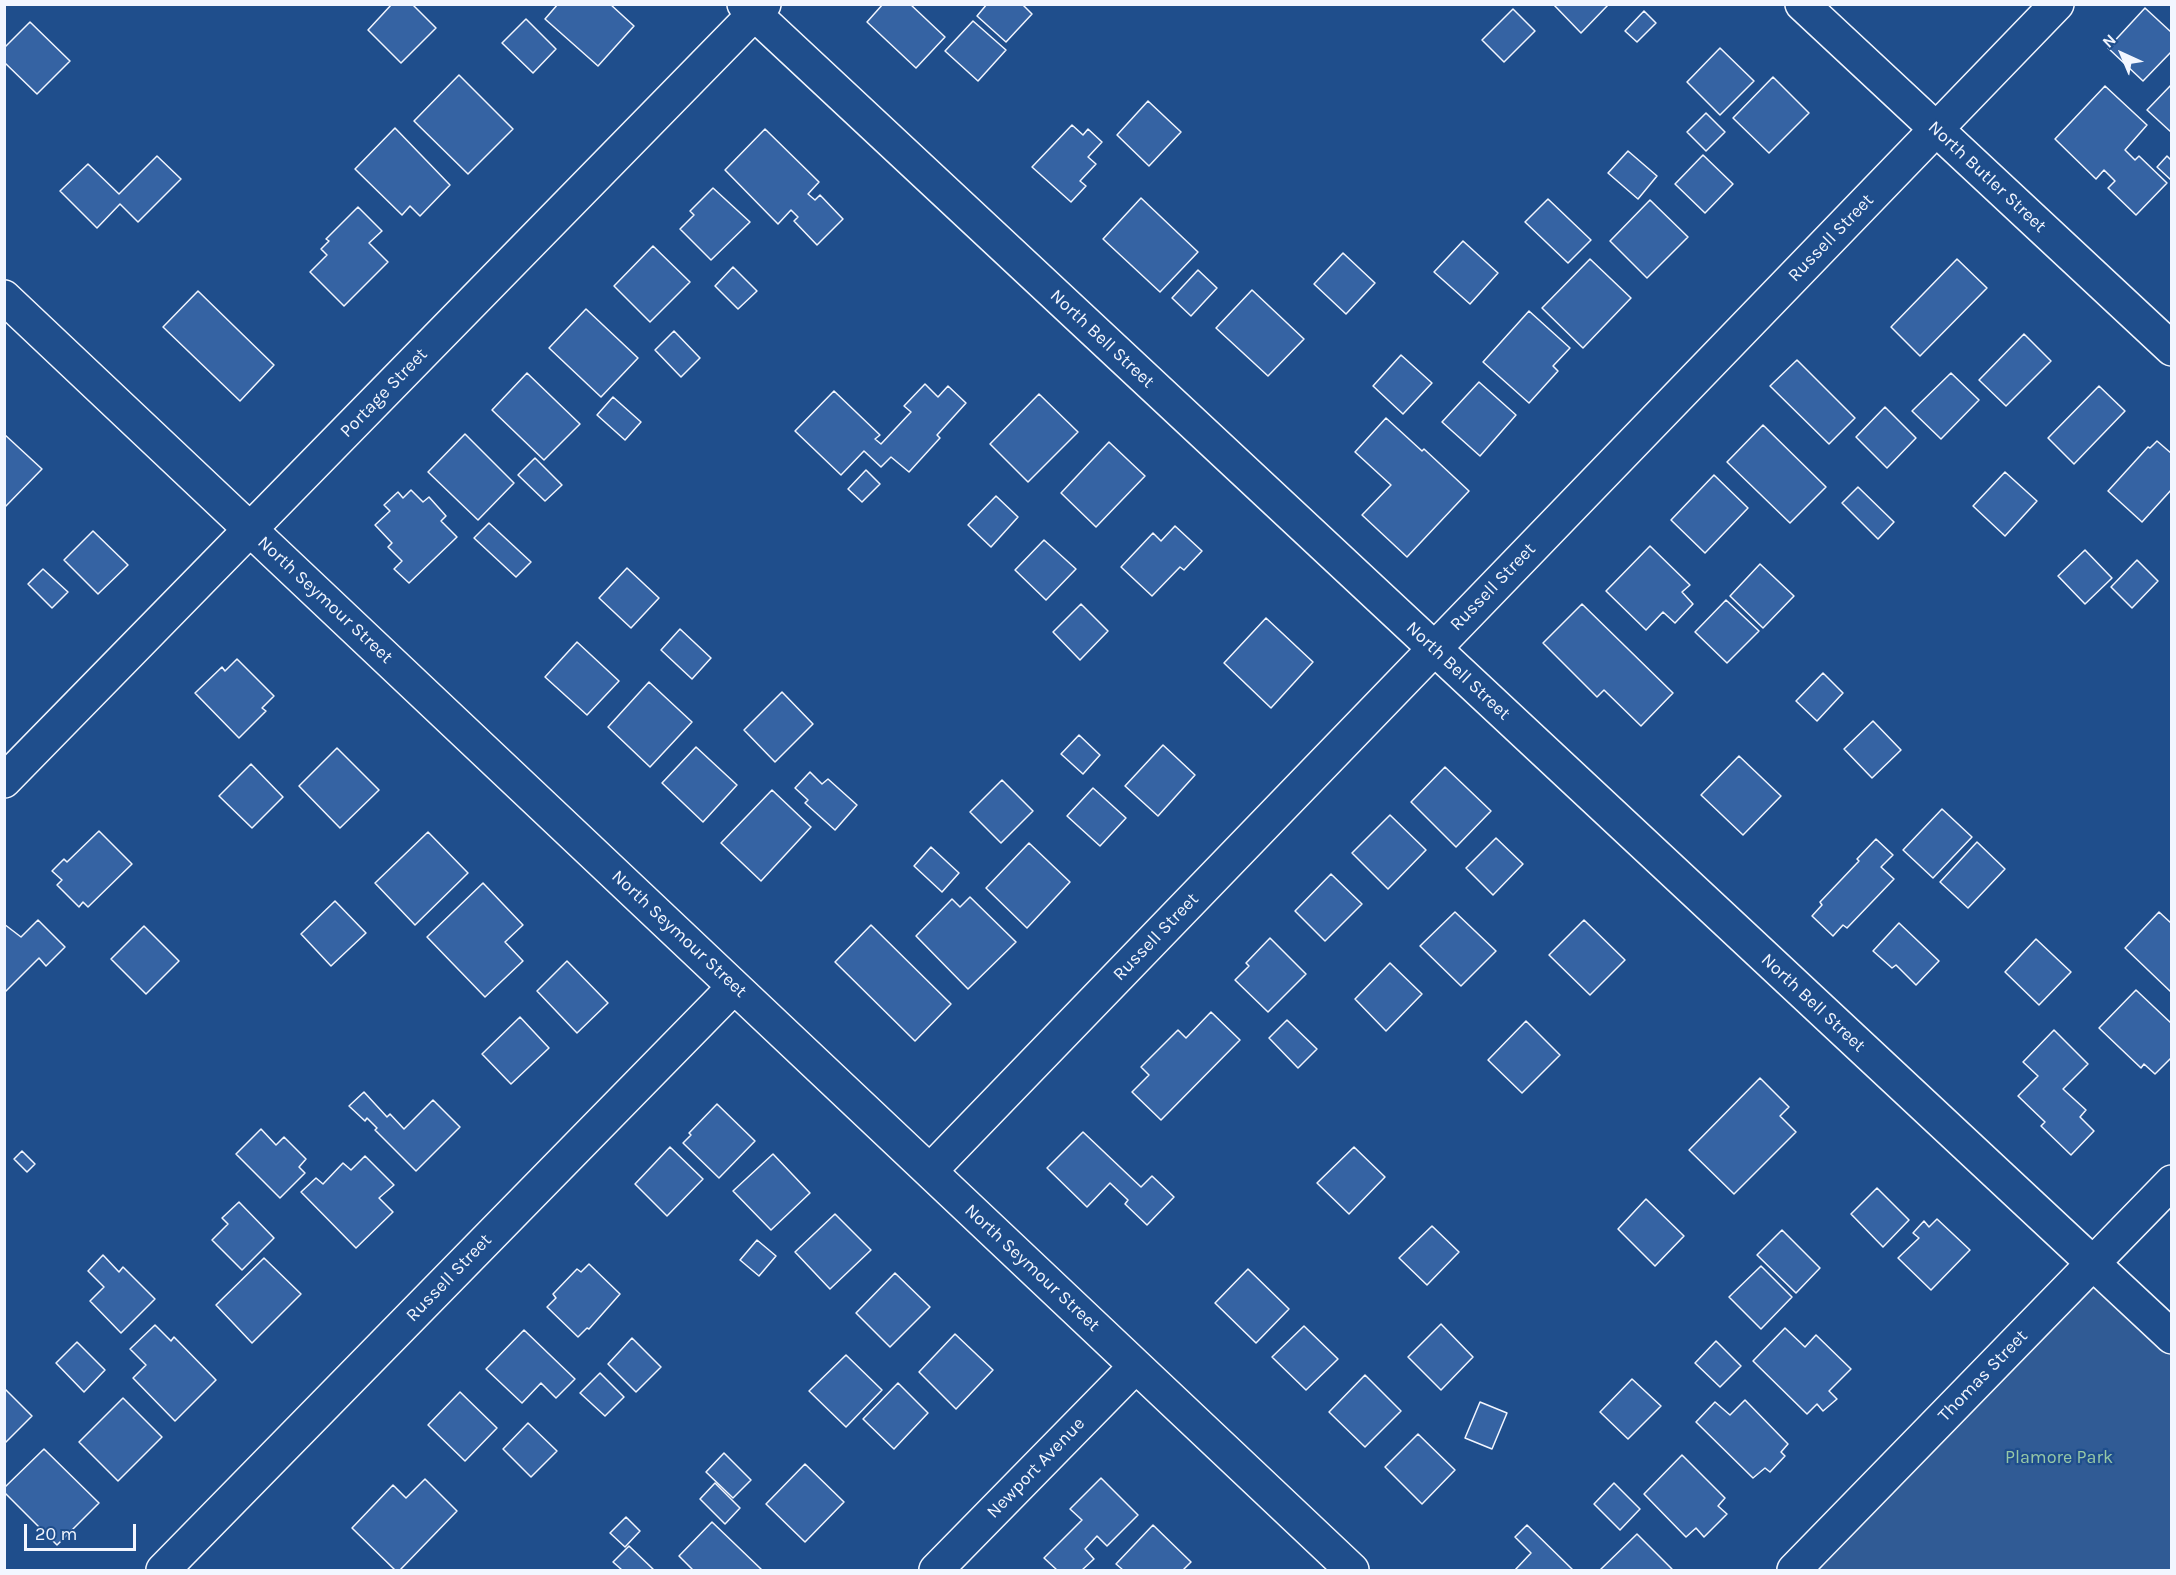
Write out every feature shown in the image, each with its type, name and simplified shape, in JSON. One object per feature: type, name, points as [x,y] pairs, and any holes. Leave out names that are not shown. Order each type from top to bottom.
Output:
[{"type":"street","name":"North Butler Street","points":[[1802,4],[2172,349]]},
{"type":"street","name":"Russell Street","points":[[930,1171],[2057,4]]},
{"type":"street","name":"Portage Street","points":[[4,781],[251,530],[754,8]]},
{"type":"street","name":"North Bell Street","points":[[754,8],[1434,649],[2172,1337]]},
{"type":"street","name":"North Seymour Street","points":[[4,297],[1353,1570]]},
{"type":"street","name":"Russell Street","points":[[163,1570],[735,987]]},
{"type":"street","name":"Thomas Street","points":[[1794,1570],[2172,1182]]},
{"type":"street","name":"Newport Avenue","points":[[936,1570],[1136,1366]]},
{"type":"shaded area","name":"Plamore Park","points":[[2092,1263],[2171,1337],[2171,1570],[1794,1570]]},
{"type":"building","points":[[392,4],[412,4],[436,28],[401,63],[368,30]]},
{"type":"building","points":[[558,4],[610,4],[634,26],[598,66],[545,19]]},
{"type":"building","points":[[883,4],[910,4],[945,37],[916,68],[867,22]]},
{"type":"building","points":[[987,4],[1022,4],[1032,14],[1006,42],[977,16]]},
{"type":"building","points":[[1553,4],[1609,4],[1581,33]]},
{"type":"building","points":[[2145,8],[2172,33],[2172,51],[2143,81],[2108,48]]},
{"type":"building","points":[[1513,9],[1535,31],[1504,62],[1482,40]]},
{"type":"building","points":[[1644,11],[1656,23],[1637,42],[1625,31]]},
{"type":"building","points":[[526,19],[556,49],[533,73],[502,43]]},
{"type":"building","points":[[973,21],[1006,50],[978,81],[945,51]]},
{"type":"building","points":[[30,22],[70,61],[37,94],[4,62],[4,48]]},
{"type":"building","points":[[1720,48],[1754,81],[1720,115],[1687,82]]},
{"type":"building","points":[[459,75],[513,129],[468,174],[414,121]]},
{"type":"building","points":[[1773,77],[1809,113],[1769,153],[1733,118]]},
{"type":"building","points":[[2172,84],[2172,133],[2147,110]]},
{"type":"building","points":[[2105,86],[2147,125],[2125,150],[2135,160],[2139,156],[2167,183],[2136,215],[2108,188],[2115,181],[2104,170],[2096,179],[2055,139]]},
{"type":"building","points":[[1148,101],[1181,132],[1149,166],[1117,135]]},
{"type":"building","points":[[1706,113],[1725,132],[1706,151],[1687,132]]},
{"type":"building","points":[[1072,125],[1083,135],[1088,129],[1102,142],[1088,157],[1096,164],[1080,181],[1086,186],[1071,202],[1032,167]]},
{"type":"building","points":[[395,128],[450,185],[420,216],[410,206],[402,215],[355,169]]},
{"type":"building","points":[[765,129],[819,182],[808,194],[815,200],[820,195],[843,219],[817,245],[794,221],[798,217],[791,210],[778,224],[725,170]]},
{"type":"building","points":[[1628,151],[1657,176],[1638,199],[1608,173]]},
{"type":"building","points":[[1703,155],[1733,184],[1705,213],[1675,184]]},
{"type":"building","points":[[157,156],[181,179],[138,222],[120,204],[97,228],[60,191],[88,164],[119,194]]},
{"type":"building","points":[[2167,156],[2172,161],[2171,180],[2157,167]]},
{"type":"building","points":[[713,188],[750,222],[711,260],[680,229],[694,215],[690,211]]},
{"type":"building","points":[[1141,198],[1198,252],[1160,292],[1103,239]]},
{"type":"building","points":[[1548,199],[1591,240],[1568,263],[1525,222]]},
{"type":"building","points":[[1650,200],[1688,237],[1647,278],[1610,241]]},
{"type":"building","points":[[358,207],[382,231],[369,243],[388,262],[344,306],[310,272],[327,255],[321,249],[329,241],[326,239]]},
{"type":"building","points":[[1463,241],[1498,273],[1470,304],[1434,272]]},
{"type":"building","points":[[653,246],[690,282],[650,322],[614,286]]},
{"type":"building","points":[[1343,253],[1375,283],[1346,314],[1314,284]]},
{"type":"building","points":[[1590,259],[1631,298],[1583,348],[1542,308]]},
{"type":"building","points":[[1957,259],[1987,288],[1920,356],[1891,327]]},
{"type":"building","points":[[733,267],[757,291],[738,309],[715,286]]},
{"type":"building","points":[[1198,270],[1217,288],[1191,316],[1172,298]]},
{"type":"building","points":[[1252,290],[1304,339],[1268,376],[1216,328]]},
{"type":"building","points":[[198,291],[274,365],[240,401],[163,327]]},
{"type":"building","points":[[586,309],[638,358],[601,397],[549,348]]},
{"type":"building","points":[[1529,311],[1570,348],[1553,366],[1558,371],[1529,403],[1483,362]]},
{"type":"building","points":[[674,331],[700,358],[681,377],[655,350]]},
{"type":"building","points":[[2024,334],[2051,361],[2006,406],[1979,380]]},
{"type":"building","points":[[1401,355],[1432,383],[1403,414],[1373,386]]},
{"type":"building","points":[[1797,360],[1855,418],[1829,444],[1770,386]]},
{"type":"building","points":[[527,373],[580,424],[544,460],[492,410]]},
{"type":"building","points":[[1951,373],[1979,400],[1941,439],[1912,411]]},
{"type":"building","points":[[1479,382],[1516,415],[1480,456],[1442,422]]},
{"type":"building","points":[[925,384],[938,397],[948,386],[966,403],[937,435],[940,438],[909,472],[891,457],[881,467],[864,451],[841,475],[795,431],[834,391],[880,435],[875,439],[881,444],[911,412],[904,406]]},
{"type":"building","points":[[2099,386],[2125,411],[2074,464],[2048,438]]},
{"type":"building","points":[[1039,394],[1078,432],[1028,482],[990,444]]},
{"type":"building","points":[[613,397],[641,422],[625,440],[597,415]]},
{"type":"building","points":[[1885,407],[1916,438],[1887,468],[1856,437]]},
{"type":"building","points":[[1386,418],[1422,451],[1424,449],[1469,491],[1407,557],[1362,515],[1391,485],[1355,452]]},
{"type":"building","points":[[1763,425],[1826,487],[1790,523],[1727,462]]},
{"type":"building","points":[[4,434],[42,469],[4,508]]},
{"type":"building","points":[[465,434],[514,483],[478,520],[428,472]]},
{"type":"building","points":[[2157,441],[2172,454],[2172,489],[2142,522],[2108,491],[2148,447],[2150,448]]},
{"type":"building","points":[[1109,442],[1145,476],[1096,527],[1061,493]]},
{"type":"building","points":[[535,458],[562,485],[545,501],[518,475]]},
{"type":"building","points":[[866,470],[880,484],[862,502],[848,489]]},
{"type":"building","points":[[2005,472],[2037,501],[2005,536],[1973,506]]},
{"type":"building","points":[[1714,475],[1748,508],[1705,553],[1671,520]]},
{"type":"building","points":[[1858,487],[1894,522],[1878,539],[1842,503]]},
{"type":"building","points":[[411,490],[423,502],[429,497],[446,516],[441,521],[457,537],[409,583],[394,569],[402,561],[388,547],[392,543],[375,525],[390,511],[384,505],[398,492],[403,498]]},
{"type":"building","points":[[996,496],[1018,517],[991,547],[968,525]]},
{"type":"building","points":[[489,523],[531,562],[516,577],[474,538]]},
{"type":"building","points":[[1175,526],[1202,551],[1184,570],[1180,567],[1152,596],[1121,567],[1153,533],[1161,541]]},
{"type":"building","points":[[93,531],[128,565],[98,594],[64,560]]},
{"type":"building","points":[[1044,540],[1076,569],[1046,600],[1015,570]]},
{"type":"building","points":[[1650,546],[1690,585],[1682,592],[1693,604],[1675,623],[1663,612],[1646,630],[1606,591]]},
{"type":"building","points":[[2085,550],[2112,578],[2085,604],[2058,576]]},
{"type":"building","points":[[2137,560],[2158,581],[2132,608],[2111,587]]},
{"type":"building","points":[[1760,564],[1794,596],[1763,628],[1730,596]]},
{"type":"building","points":[[627,568],[659,598],[631,628],[599,598]]},
{"type":"building","points":[[43,569],[68,592],[52,608],[28,584]]},
{"type":"building","points":[[1726,600],[1759,631],[1727,663],[1695,632]]},
{"type":"building","points":[[1081,604],[1108,631],[1080,660],[1053,632]]},
{"type":"building","points":[[1582,604],[1673,693],[1641,726],[1604,690],[1597,697],[1543,643]]},
{"type":"building","points":[[1266,618],[1313,662],[1271,708],[1224,663]]},
{"type":"building","points":[[680,629],[711,658],[692,679],[661,650]]},
{"type":"building","points":[[577,642],[619,681],[587,715],[545,677]]},
{"type":"building","points":[[237,659],[274,696],[262,708],[266,711],[239,738],[195,693],[222,667],[225,671]]},
{"type":"building","points":[[1823,673],[1843,693],[1817,721],[1796,701]]},
{"type":"building","points":[[649,682],[692,722],[650,767],[608,727]]},
{"type":"building","points":[[782,692],[813,724],[775,762],[744,730]]},
{"type":"building","points":[[1873,721],[1901,750],[1872,778],[1844,749]]},
{"type":"building","points":[[1079,735],[1100,755],[1083,774],[1061,754]]},
{"type":"building","points":[[1163,745],[1195,775],[1158,816],[1125,786]]},
{"type":"building","points":[[696,747],[737,785],[703,822],[662,783]]},
{"type":"building","points":[[337,748],[379,790],[340,828],[299,786]]},
{"type":"building","points":[[1739,756],[1781,796],[1743,835],[1701,795]]},
{"type":"building","points":[[251,764],[283,797],[252,828],[219,796]]},
{"type":"building","points":[[1445,767],[1491,811],[1456,847],[1411,802]]},
{"type":"building","points":[[810,772],[822,784],[828,779],[857,805],[835,830],[805,803],[808,800],[795,788]]},
{"type":"building","points":[[1002,780],[1033,811],[1001,843],[970,812]]},
{"type":"building","points":[[1093,788],[1126,818],[1100,846],[1067,816]]},
{"type":"building","points":[[772,790],[811,827],[761,881],[721,843]]},
{"type":"building","points":[[1942,809],[1972,837],[1933,878],[1903,850]]},
{"type":"building","points":[[1390,815],[1426,850],[1388,889],[1352,853]]},
{"type":"building","points":[[99,831],[132,864],[88,907],[83,902],[79,907],[57,885],[62,880],[52,871],[64,859],[67,862]]},
{"type":"building","points":[[428,832],[468,873],[415,925],[375,883]]},
{"type":"building","points":[[1496,838],[1523,864],[1493,895],[1466,868]]},
{"type":"building","points":[[1876,839],[1893,855],[1881,867],[1894,879],[1847,928],[1843,925],[1833,936],[1812,916],[1822,905],[1820,902],[1859,861],[1857,859]]},
{"type":"building","points":[[1977,842],[2005,869],[1968,908],[1940,882]]},
{"type":"building","points":[[1029,843],[1070,882],[1027,928],[986,888]]},
{"type":"building","points":[[931,847],[959,873],[942,892],[914,866]]},
{"type":"building","points":[[1331,874],[1362,904],[1325,941],[1295,911]]},
{"type":"building","points":[[483,883],[523,925],[505,942],[523,961],[485,997],[427,937]]},
{"type":"building","points":[[970,897],[1016,942],[968,989],[916,936],[952,899],[960,907]]},
{"type":"building","points":[[335,901],[366,933],[331,966],[301,934]]},
{"type":"building","points":[[1455,912],[1496,951],[1461,986],[1420,946]]},
{"type":"building","points":[[2159,912],[2172,924],[2172,993],[2125,948]]},
{"type":"building","points":[[38,920],[65,947],[46,966],[39,958],[4,993],[4,924],[21,937]]},
{"type":"building","points":[[1584,920],[1625,960],[1590,995],[1549,955]]},
{"type":"building","points":[[1899,923],[1939,961],[1916,985],[1896,965],[1892,968],[1873,951]]},
{"type":"building","points":[[871,925],[951,1004],[915,1041],[835,962]]},
{"type":"building","points":[[144,926],[179,961],[146,994],[111,959]]},
{"type":"building","points":[[1270,938],[1306,974],[1268,1012],[1235,980],[1249,966],[1246,963]]},
{"type":"building","points":[[2036,939],[2071,972],[2039,1005],[2005,972]]},
{"type":"building","points":[[567,961],[608,1003],[577,1033],[537,991]]},
{"type":"building","points":[[1390,963],[1422,994],[1386,1031],[1355,999]]},
{"type":"building","points":[[2136,990],[2172,1024],[2172,1057],[2155,1074],[2144,1064],[2141,1068],[2099,1028]]},
{"type":"building","points":[[1211,1012],[1240,1040],[1161,1120],[1132,1092],[1149,1075],[1141,1067],[1178,1030],[1186,1038]]},
{"type":"building","points":[[520,1017],[549,1048],[511,1084],[482,1054]]},
{"type":"building","points":[[1287,1020],[1317,1049],[1298,1068],[1269,1038]]},
{"type":"building","points":[[1526,1021],[1560,1055],[1522,1093],[1488,1060]]},
{"type":"building","points":[[2054,1030],[2088,1064],[2063,1089],[2086,1110],[2080,1117],[2094,1131],[2071,1155],[2041,1126],[2045,1122],[2018,1096],[2038,1076],[2023,1062]]},
{"type":"building","points":[[1760,1078],[1789,1107],[1780,1116],[1796,1132],[1734,1194],[1689,1150]]},
{"type":"building","points":[[364,1092],[387,1117],[390,1114],[404,1129],[433,1100],[460,1127],[416,1171],[375,1130],[377,1128],[367,1118],[365,1121],[349,1106]]},
{"type":"building","points":[[717,1104],[755,1141],[719,1178],[683,1143],[691,1135],[689,1133]]},
{"type":"building","points":[[261,1129],[276,1145],[284,1137],[306,1159],[299,1167],[305,1173],[280,1198],[236,1154]]},
{"type":"building","points":[[1083,1132],[1141,1187],[1152,1176],[1174,1197],[1147,1225],[1125,1204],[1128,1200],[1110,1183],[1087,1207],[1047,1168]]},
{"type":"building","points":[[670,1147],[703,1179],[667,1216],[635,1184]]},
{"type":"building","points":[[1354,1147],[1385,1177],[1349,1214],[1317,1183]]},
{"type":"building","points":[[22,1151],[35,1164],[27,1172],[14,1159]]},
{"type":"building","points":[[773,1154],[810,1193],[771,1230],[733,1191]]},
{"type":"building","points":[[365,1156],[394,1185],[379,1198],[393,1212],[356,1248],[301,1192],[316,1178],[323,1184],[343,1163],[351,1170]]},
{"type":"building","points":[[1877,1188],[1909,1220],[1883,1247],[1851,1214]]},
{"type":"building","points":[[1646,1199],[1684,1236],[1655,1266],[1618,1229]]},
{"type":"building","points":[[239,1202],[274,1238],[242,1270],[212,1240],[228,1224],[222,1218]]},
{"type":"building","points":[[835,1214],[871,1250],[830,1289],[795,1252]]},
{"type":"building","points":[[1937,1219],[1970,1250],[1931,1290],[1898,1258],[1919,1238],[1913,1233],[1924,1221],[1929,1227]]},
{"type":"building","points":[[1432,1226],[1459,1252],[1427,1285],[1399,1258]]},
{"type":"building","points":[[1782,1230],[1820,1268],[1796,1293],[1757,1255]]},
{"type":"building","points":[[757,1240],[776,1256],[759,1276],[740,1260]]},
{"type":"building","points":[[103,1255],[119,1272],[123,1267],[155,1299],[121,1333],[90,1301],[104,1287],[88,1271]]},
{"type":"building","points":[[264,1258],[301,1294],[252,1343],[216,1305]]},
{"type":"building","points":[[589,1264],[620,1294],[589,1329],[587,1328],[578,1337],[547,1307],[556,1298],[553,1294],[577,1269],[581,1272]]},
{"type":"building","points":[[1761,1266],[1792,1297],[1761,1329],[1729,1297]]},
{"type":"building","points":[[1248,1269],[1289,1309],[1256,1343],[1215,1303]]},
{"type":"building","points":[[895,1273],[930,1307],[890,1347],[856,1313]]},
{"type":"building","points":[[1441,1324],[1473,1357],[1441,1390],[1408,1357]]},
{"type":"building","points":[[155,1325],[171,1341],[174,1337],[216,1380],[175,1421],[133,1378],[146,1365],[130,1349]]},
{"type":"building","points":[[1304,1326],[1338,1359],[1306,1390],[1272,1357]]},
{"type":"building","points":[[1785,1328],[1805,1347],[1816,1335],[1851,1369],[1829,1391],[1837,1399],[1823,1411],[1817,1404],[1807,1414],[1753,1361]]},
{"type":"building","points":[[524,1330],[575,1379],[556,1398],[541,1383],[522,1403],[486,1369]]},
{"type":"building","points":[[955,1334],[993,1370],[956,1409],[919,1372]]},
{"type":"building","points":[[632,1338],[661,1367],[636,1392],[608,1364]]},
{"type":"building","points":[[1716,1341],[1741,1366],[1720,1387],[1695,1363]]},
{"type":"building","points":[[77,1342],[105,1370],[84,1392],[56,1363]]},
{"type":"building","points":[[846,1355],[882,1390],[846,1427],[809,1391]]},
{"type":"building","points":[[600,1373],[624,1397],[605,1416],[580,1393]]},
{"type":"building","points":[[1365,1375],[1401,1411],[1365,1447],[1329,1412]]},
{"type":"building","points":[[1632,1379],[1661,1406],[1628,1439],[1600,1412]]},
{"type":"building","points":[[898,1383],[928,1413],[894,1449],[863,1419]]},
{"type":"building","points":[[4,1388],[32,1416],[4,1444]]},
{"type":"building","points":[[460,1392],[497,1428],[465,1461],[428,1425]]},
{"type":"building","points":[[123,1398],[162,1437],[118,1481],[79,1442]]},
{"type":"building","points":[[1745,1400],[1788,1444],[1781,1452],[1785,1456],[1770,1472],[1765,1468],[1753,1478],[1696,1422],[1715,1402],[1730,1415]]},
{"type":"building","points":[[1480,1402],[1507,1413],[1492,1449],[1465,1438]]},
{"type":"building","points":[[528,1423],[557,1451],[531,1477],[503,1449]]},
{"type":"building","points":[[1418,1434],[1455,1470],[1422,1504],[1385,1467]]},
{"type":"building","points":[[44,1449],[99,1503],[57,1545],[4,1492],[4,1488]]},
{"type":"building","points":[[724,1453],[751,1480],[733,1498],[706,1472]]},
{"type":"building","points":[[1682,1455],[1725,1498],[1718,1506],[1727,1514],[1704,1537],[1696,1528],[1686,1537],[1644,1494]]},
{"type":"building","points":[[805,1464],[844,1502],[805,1542],[766,1504]]},
{"type":"building","points":[[1101,1478],[1138,1515],[1107,1546],[1097,1536],[1085,1549],[1094,1559],[1082,1570],[1057,1570],[1044,1558],[1082,1520],[1070,1509]]},
{"type":"building","points":[[425,1479],[457,1511],[400,1570],[395,1570],[352,1528],[393,1485],[406,1498]]},
{"type":"building","points":[[715,1483],[740,1508],[725,1524],[700,1499]]},
{"type":"building","points":[[1614,1483],[1640,1509],[1620,1530],[1594,1504]]},
{"type":"building","points":[[626,1517],[640,1531],[625,1547],[610,1533]]},
{"type":"building","points":[[712,1522],[762,1570],[693,1570],[679,1556]]},
{"type":"building","points":[[1153,1525],[1191,1562],[1183,1570],[1123,1570],[1116,1564]]},
{"type":"building","points":[[1527,1525],[1573,1570],[1515,1570],[1531,1553],[1515,1537]]},
{"type":"building","points":[[1637,1534],[1672,1569],[1600,1570]]},
{"type":"building","points":[[629,1546],[653,1569],[622,1570],[613,1562]]}]
